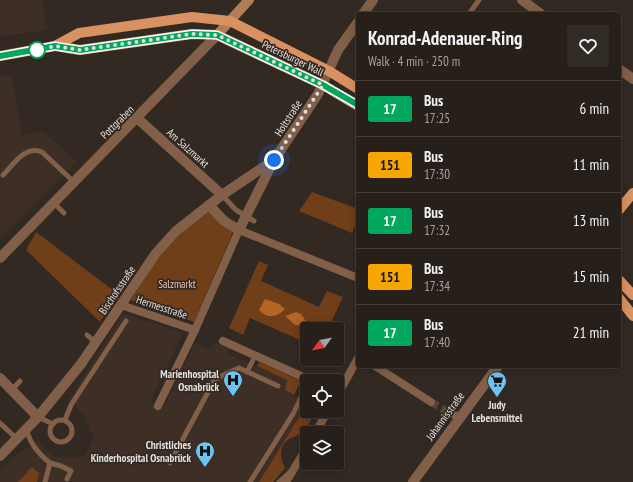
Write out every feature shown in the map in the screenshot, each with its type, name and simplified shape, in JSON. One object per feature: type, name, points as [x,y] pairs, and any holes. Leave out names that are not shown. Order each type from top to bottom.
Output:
[{"type":"main road","name":"Pottgraben","points":[[217,35],[248,0]]},
{"type":"main road","points":[[0,56],[55,46],[79,33],[192,17],[230,20]]},
{"type":"main road","name":"Petersburger Wall","points":[[230,20],[329,71],[356,88]]},
{"type":"main road","points":[[55,46],[80,50],[192,34],[217,35]]},
{"type":"main road","name":"Petersburger Wall","points":[[217,35],[323,85],[356,105]]},
{"type":"main road","points":[[621,208],[633,193]]},
{"type":"main road","points":[[621,282],[633,295]]},
{"type":"main road","points":[[621,301],[633,316]]},
{"type":"street","points":[[364,12],[373,0]]},
{"type":"street","points":[[522,0],[538,12]]},
{"type":"street","name":"Holtstraße","points":[[158,406],[195,330],[239,230],[249,218],[274,160],[323,85],[338,50],[356,25]]},
{"type":"street","name":"Pottgraben","points":[[0,258],[217,35]]},
{"type":"street","points":[[621,70],[633,79]]},
{"type":"street","name":"Am Salzmarkt","points":[[137,118],[222,195]]},
{"type":"street","name":"Bischofsstraße","points":[[0,456],[38,417],[81,364],[156,253],[176,231],[222,195],[274,160]]},
{"type":"street","points":[[209,206],[224,221],[239,230],[356,277]]},
{"type":"street","name":"Hermesstraße","points":[[121,305],[195,330]]},
{"type":"street","points":[[223,341],[300,377]]},
{"type":"street","points":[[344,382],[356,362]]},
{"type":"street","points":[[378,368],[431,402]]},
{"type":"street","name":"Johannisstraße","points":[[413,482],[459,417],[496,368]]},
{"type":"street","points":[[0,378],[38,417]]},
{"type":"street","points":[[448,412],[459,417]]},
{"type":"street","points":[[286,482],[300,458]]},
{"type":"lane","points":[[470,12],[479,0]]},
{"type":"lane","points":[[3,175],[23,154],[29,150],[36,149],[42,152],[74,182]]},
{"type":"lane","points":[[222,195],[232,206],[249,218]]},
{"type":"lane","points":[[54,203],[64,213]]},
{"type":"lane","points":[[65,420],[71,405],[126,321]]},
{"type":"lane","points":[[87,335],[96,343]]},
{"type":"lane","points":[[247,372],[255,356]]},
{"type":"lane","points":[[170,463],[214,379],[239,368],[278,386]]},
{"type":"lane","points":[[12,390],[20,381]]},
{"type":"lane","points":[[250,482],[300,401]]},
{"type":"lane","points":[[38,417],[53,424]]},
{"type":"lane","points":[[53,424],[51,432],[54,439],[61,442],[65,441],[72,432],[71,426],[65,420]]},
{"type":"lane","points":[[53,424],[65,420]]},
{"type":"lane","points":[[0,423],[16,438]]},
{"type":"lane","points":[[26,428],[30,442],[38,454],[50,463],[71,471],[67,479]]},
{"type":"lane","points":[[45,482],[50,463]]},
{"type":"lane","points":[[279,482],[294,468]]},
{"type":"shaded area","points":[[0,0],[42,0],[48,30],[0,36]]},
{"type":"shaded area","points":[[11,74],[22,135],[43,131],[77,162],[0,239],[0,76]]},
{"type":"shaded area","points":[[265,299],[279,304],[285,309],[275,316],[269,316],[262,313],[259,310]]},
{"type":"shaded area","points":[[296,312],[301,314],[306,322],[300,322],[300,325],[295,325],[285,316]]},
{"type":"shaded area","name":"Marienhospital Osnabrück","points":[[123,313],[183,333],[150,402],[163,408],[195,343],[211,350],[214,342],[228,349],[226,353],[287,380],[285,390],[300,399],[300,415],[259,482],[0,482],[0,471],[15,456],[38,441],[45,450],[56,457],[67,458],[85,456],[95,435],[90,432],[84,415],[69,400]]},
{"type":"green space","points":[[312,192],[356,208],[356,222],[352,233],[299,211]]},
{"type":"green space","name":"Salzmarkt","points":[[209,212],[220,224],[233,232],[194,322],[131,300],[158,257],[180,234]]},
{"type":"green space","points":[[36,232],[118,294],[100,322],[26,250]]},
{"type":"green space","points":[[259,261],[268,265],[261,281],[319,307],[327,291],[343,297],[331,322],[300,322],[300,340],[250,318],[243,335],[229,328]]},
{"type":"green space","points":[[259,362],[300,381],[294,395],[285,390],[287,380],[257,366]]},
{"type":"green space","points":[[300,415],[300,418],[312,418],[308,426],[300,426],[300,435],[290,438],[283,445],[281,455],[285,468],[273,482],[259,482]]},
{"type":"green space","points":[[32,467],[39,473],[37,482],[18,482]]},
{"type":"tunnel","points":[[431,402],[448,412]]},
{"type":"bus line","name":"17","points":[[0,56],[55,46],[80,50],[192,34],[217,35],[323,85],[356,104]]},
{"type":"place","name":"Marienhospital Osnabrück","points":[[233,397]]},
{"type":"place","name":"Judy Lebensmittel","points":[[497,398]]},
{"type":"place","name":"Christliches Kinderhospital Osnabrück","points":[[205,468]]},
{"type":"route","points":[[37,50],[55,46],[80,50],[192,34],[217,35],[323,85],[304,117],[274,160]]}]
